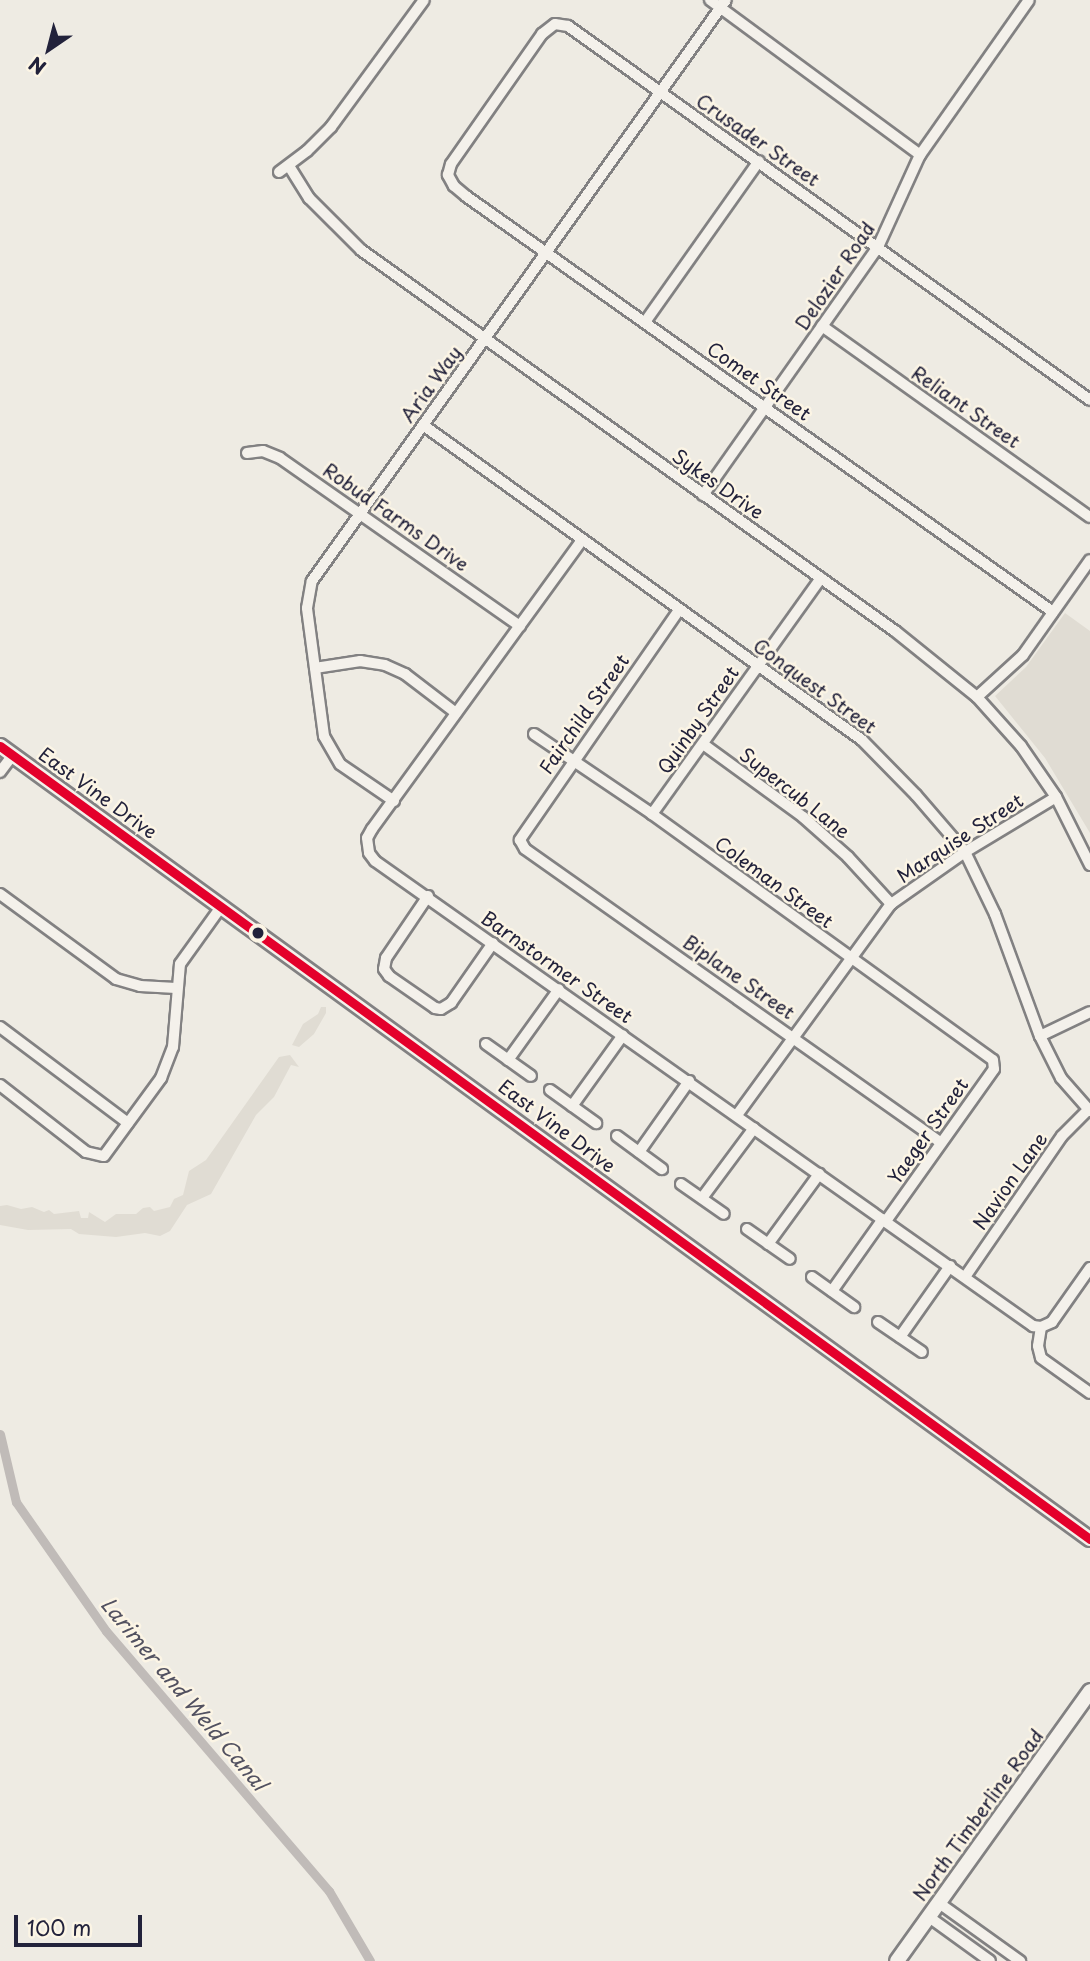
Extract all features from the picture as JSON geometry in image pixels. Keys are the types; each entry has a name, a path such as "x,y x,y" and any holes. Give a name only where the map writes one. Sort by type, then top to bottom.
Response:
{"street":[{"name":"Sykes Drive","path":"424,0 331,127 284,169 353,243 484,340 895,631 977,697 1021,746 1056,797 1090,865"},
{"path":"710,0 723,4 920,155"},
{"name":"Delozier Road","path":"702,495 878,247 920,155 1029,0"},
{"name":"Aria Way","path":"394,801 340,764 324,736 307,608 312,581 723,4"},
{"name":"Crusader Street","path":"448,175 454,159 542,34 555,24 568,26 1090,400"},
{"path":"645,323 758,161"},
{"name":"Comet Street","path":"448,175 466,196 546,254 1053,612"},
{"name":"Reliant Street","path":"822,326 1090,517"},
{"name":"Conquest Street","path":"423,425 862,740 916,795 965,852 995,914 1040,1036 1061,1077 1089,1111"},
{"name":"Robud Farms Drive","path":"247,453 263,451 280,458 520,626"},
{"name":"Barnstormer Street","path":"582,540 367,838 366,847 375,861 1033,1325 1041,1327"},
{"path":"977,697 1023,655 1090,560"},
{"name":"Quinby Street","path":"652,814 821,578"},
{"name":"Fairchild Street","path":"520,840 679,610"},
{"path":"315,668 360,661 385,665 405,674 456,713"},
{"name":"Coleman Street","path":"534,734 652,814 993,1060"},
{"name":"Supercub Lane","path":"703,744 803,817 848,857 891,904"},
{"name":"East Vine Drive","path":"0,746 1090,1539"},
{"path":"0,772 13,755"},
{"name":"Marquise Street","path":"737,1115 891,904 965,852 1056,797"},
{"name":"Biplane Street","path":"520,840 525,849 940,1142"},
{"path":"0,894 104,972 130,984 176,988"},
{"path":"428,896 386,958 384,969 389,976 435,1008 442,1009 451,1003 494,943"},
{"path":"0,1085 92,1155 104,1156 160,1081 171,1055 180,964 221,907"},
{"path":"508,1060 559,989"},
{"path":"1040,1036 1090,1012"},
{"path":"0,1027 128,1123"},
{"path":"572,1106 623,1035"},
{"path":"486,1044 531,1076"},
{"name":"Yaeger Street","path":"832,1291 994,1069 993,1060"},
{"path":"639,1152 689,1081"},
{"path":"550,1090 596,1124"},
{"name":"Navion Lane","path":"965,1277 1062,1136 1089,1111"},
{"path":"702,1198 754,1128"},
{"path":"617,1136 662,1168"},
{"path":"768,1244 819,1174"},
{"path":"681,1184 724,1214"},
{"path":"747,1229 790,1259"},
{"path":"900,1337 950,1266"},
{"path":"1088,1274 1052,1322 1041,1327 1038,1346 1041,1357 1090,1394"},
{"path":"812,1277 854,1307"},
{"path":"878,1322 922,1352"},
{"name":"North Timberline Road","path":"897,1961 1090,1691"},
{"path":"939,1903 1020,1961"},
{"path":"929,1917 990,1961"}],"shaded area":[{"path":"1065,613 1090,631 1090,833 1045,758 995,696 1026,667"},
{"path":"321,1007 326,1007 326,1013 314,1034 299,1047 292,1045 303,1024 318,1014"},
{"path":"290,1055 299,1067 291,1065 274,1097 256,1115 211,1194 187,1205 170,1231 160,1236 145,1233 116,1237 79,1234 71,1229 28,1230 0,1225 0,1206 7,1205 21,1209 32,1207 44,1212 49,1210 54,1214 79,1211 81,1218 88,1218 89,1212 105,1222 116,1214 136,1214 143,1208 150,1207 154,1211 170,1207 174,1199 183,1195 189,1171 206,1160 279,1057"}],"waterway":[{"name":"Larimer and Weld Canal","path":"0,1434 16,1502 106,1631 329,1891 370,1961"}],"transit line":[{"path":"0,746 1090,1539"}]}
